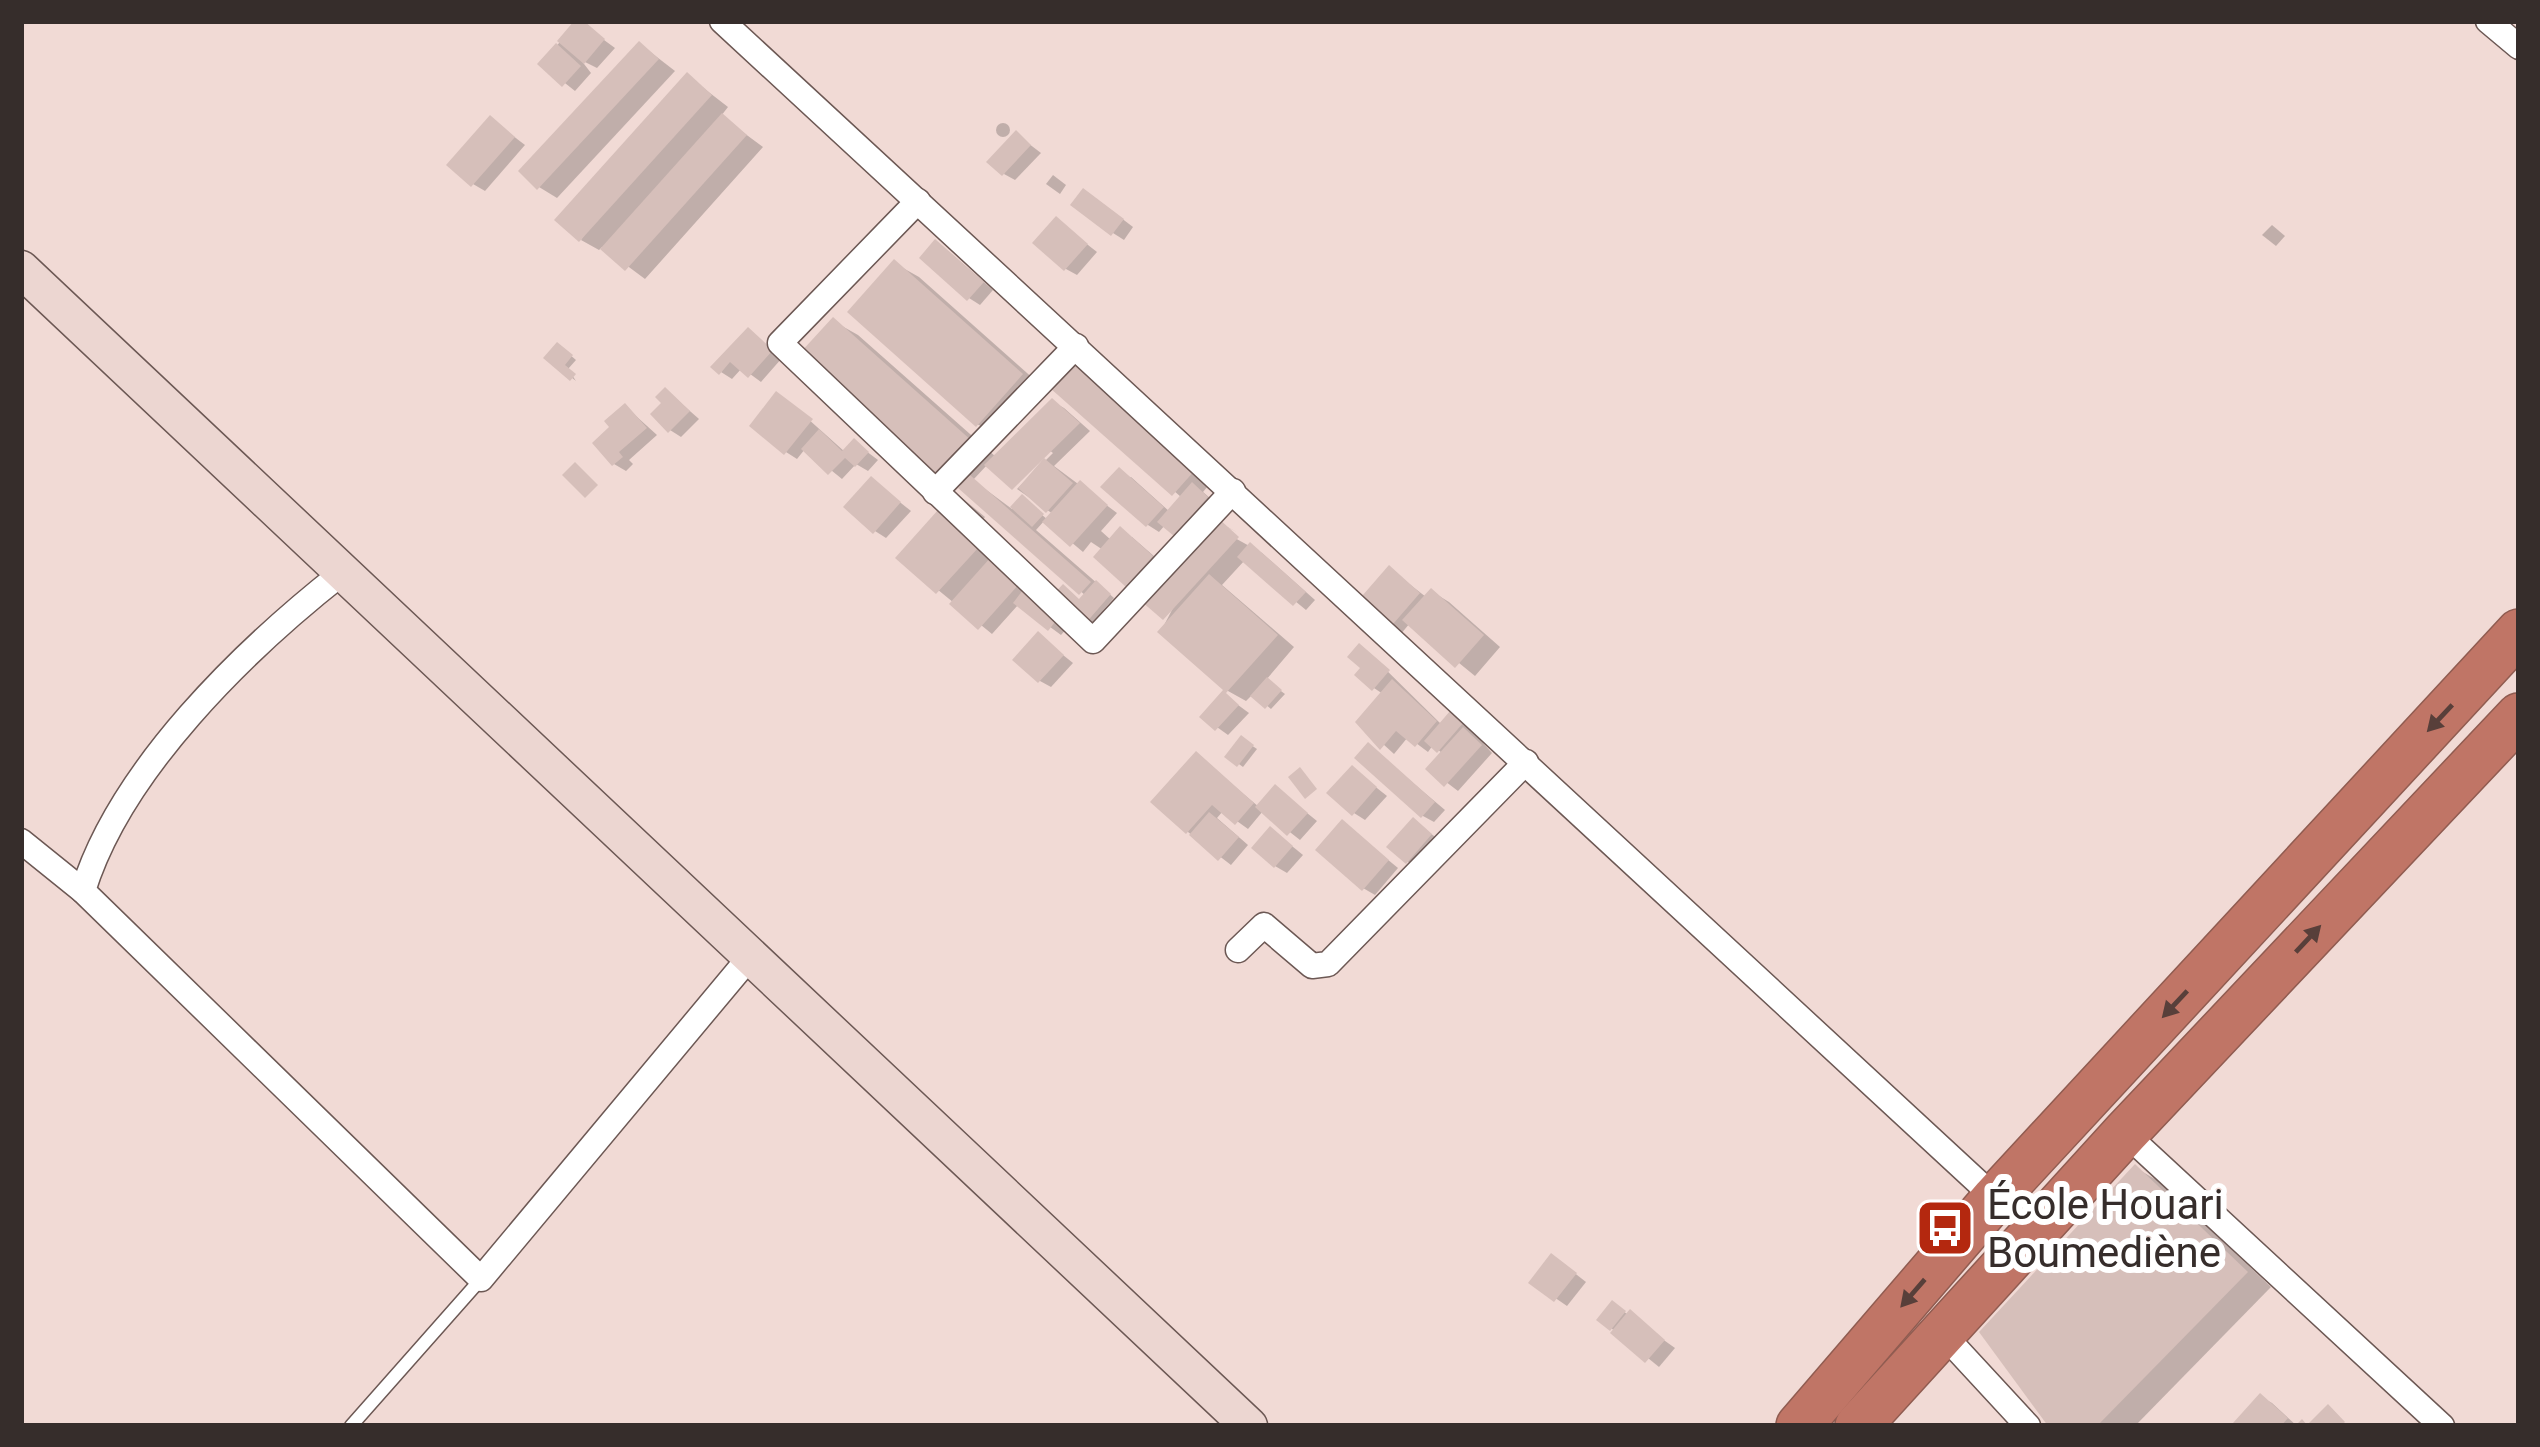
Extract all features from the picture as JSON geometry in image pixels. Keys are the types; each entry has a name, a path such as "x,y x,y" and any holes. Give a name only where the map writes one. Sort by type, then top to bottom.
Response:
{"highway":[{"path":"1799,1426 1995,1198 2519,632"},
{"path":"1858,1426 2125,1132 2519,716"}],"street":[{"path":"722,21 1995,1198"},
{"path":"2488,21 2519,47"},
{"path":"918,201 780,343 1093,641 1233,491"},
{"path":"21,269 1250,1426"},
{"path":"935,492 1076,346"},
{"path":"83,891 98,850 174,735 255,646 341,573"},
{"path":"1238,950 1264,925 1312,966 1328,964 1526,762"},
{"path":"21,841 83,891 482,1279 749,958"},
{"path":"2125,1132 2442,1426"},
{"path":"1942,1333 2027,1426"}],"lane":[{"path":"351,1426 482,1279"}],"building":[{"path":"574,21 584,21 605,39 584,64 557,41"},
{"path":"639,41 659,59 537,190 518,171"},
{"path":"556,43 581,66 562,87 537,64"},
{"path":"687,72 712,95 579,242 554,220"},
{"path":"722,113 747,135 625,271 600,249"},
{"path":"490,115 515,137 471,187 446,165"},
{"path":"1016,130 1031,145 1002,176 986,162"},
{"path":"1083,188 1124,219 1111,236 1070,205"},
{"path":"1056,216 1088,244 1064,271 1032,243"},
{"path":"935,239 984,282 967,301 919,258"},
{"path":"894,259 1023,374 976,427 847,312"},
{"path":"833,317 972,441 940,477 800,353"},
{"path":"748,327 773,350 748,378 730,362 719,375 710,367"},
{"path":"557,342 573,355 565,365 576,374 570,381 543,358"},
{"path":"1074,361 1196,469 1172,496 1050,388"},
{"path":"665,387 690,411 668,433 650,414 661,403 655,397"},
{"path":"776,391 813,419 784,455 749,426"},
{"path":"1052,398 1080,423 1012,490 984,465"},
{"path":"625,403 647,428 619,452 623,457 612,466 592,443 609,427 604,421"},
{"path":"819,429 842,451 854,438 869,452 855,467 845,458 828,475 801,449"},
{"path":"1044,458 1073,483 1046,513 1018,488"},
{"path":"575,462 598,485 585,498 562,475"},
{"path":"1119,467 1164,507 1146,527 1100,487"},
{"path":"970,475 1091,582 1079,595 958,488"},
{"path":"871,476 901,502 873,534 843,507"},
{"path":"1080,480 1108,505 1070,547 1042,522"},
{"path":"1192,482 1208,497 1174,536 1157,522"},
{"path":"1022,494 1044,514 1032,527 1010,507"},
{"path":"938,510 979,547 936,594 895,558"},
{"path":"1218,518 1239,537 1163,620 1141,601"},
{"path":"1120,526 1153,556 1126,587 1093,557"},
{"path":"1250,542 1306,592 1293,606 1237,557"},
{"path":"991,557 1020,583 978,630 949,604"},
{"path":"1389,565 1420,593 1387,631 1356,603"},
{"path":"1209,574 1278,635 1226,693 1239,705 1215,731 1199,717 1223,690 1157,632"},
{"path":"1096,580 1111,594 1085,624 1053,595 1063,584 1079,599"},
{"path":"1431,588 1484,635 1455,668 1402,620"},
{"path":"1023,590 1058,618 1048,631 1013,603"},
{"path":"1038,631 1064,655 1038,683 1012,660"},
{"path":"1359,643 1390,670 1372,691 1354,675 1360,668 1347,657"},
{"path":"1267,677 1282,690 1265,709 1250,696"},
{"path":"1392,679 1437,721 1415,747 1396,731 1380,750 1355,722"},
{"path":"1451,710 1464,722 1437,753 1424,741"},
{"path":"1463,727 1482,745 1444,787 1425,769"},
{"path":"1241,735 1254,745 1237,767 1224,757"},
{"path":"1368,742 1435,802 1421,818 1354,758"},
{"path":"1196,751 1254,803 1235,825 1212,805 1186,834 1150,802"},
{"path":"1352,765 1377,787 1352,816 1326,793"},
{"path":"1300,767 1317,789 1305,799 1288,777"},
{"path":"1275,784 1308,813 1287,836 1255,807"},
{"path":"1209,812 1239,837 1218,861 1189,835"},
{"path":"1413,817 1432,834 1406,864 1386,847"},
{"path":"1342,819 1389,860 1362,891 1315,850"},
{"path":"1270,826 1293,846 1274,868 1251,848"},
{"path":"2135,1164 2248,1272 2097,1426 2048,1426 1979,1332"},
{"path":"1551,1253 1577,1273 1554,1302 1528,1283"},
{"path":"1612,1300 1626,1311 1610,1331 1596,1320"},
{"path":"1630,1309 1665,1340 1645,1363 1610,1333"},
{"path":"2260,1393 2288,1418 2281,1426 2233,1423"},
{"path":"2328,1404 2345,1422 2341,1426 2295,1426 2302,1419 2307,1425"}],"place":[{"name":"École Houari Boumediène","path":"1945,1228"}]}
